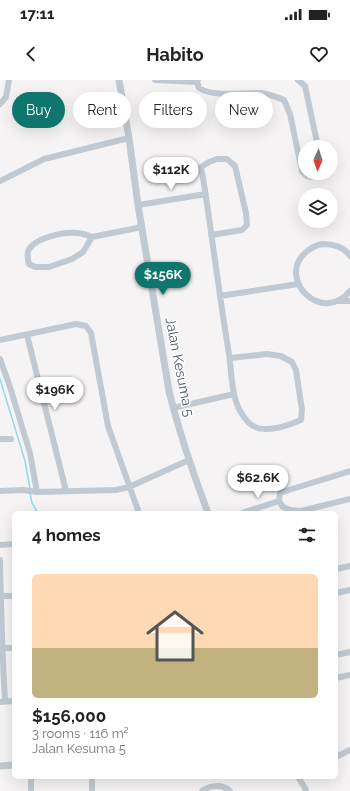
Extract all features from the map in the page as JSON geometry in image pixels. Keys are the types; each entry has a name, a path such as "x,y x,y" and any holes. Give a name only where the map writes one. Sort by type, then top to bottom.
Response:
{"street":[{"path":"0,104 6,97 9,80"},
{"name":"Jalan Kesuma 5","path":"118,80 129,138 138,205 169,391 189,460 207,511"},
{"path":"155,80 198,81 199,88 206,92 261,93 284,100 290,114 298,152"},
{"path":"298,80 304,86 317,140"},
{"path":"0,181 44,159 129,138"},
{"path":"211,234 242,230 247,224 246,213 235,166 227,159 217,159 208,162 201,167 206,194 211,234 220,296 230,358 234,394 241,414 250,424 259,428 270,429 301,420 302,410 296,370 292,362 280,356 267,354 230,358"},
{"path":"138,205 206,194"},
{"path":"92,237 83,252 72,259 49,267 35,267 29,264 27,258 29,249 40,240 51,236 76,233 86,234 92,237 142,227"},
{"path":"350,256 339,247 329,244 319,245 310,249 303,255 298,264 296,274 298,284 310,299 324,303 350,301"},
{"path":"220,296 298,284"},
{"path":"338,301 346,296 350,291"},
{"path":"0,340 76,324 86,326 91,333 108,426 137,511"},
{"path":"27,335 66,491"},
{"path":"0,359 30,453 32,491"},
{"path":"173,408 234,394"},
{"path":"0,439 11,439"},
{"path":"0,491 116,490 129,487 189,460"},
{"path":"350,471 280,493 279,502 283,507 290,510 301,511 350,499"},
{"path":"249,511 279,502"},
{"path":"0,545 12,544"},
{"path":"0,560 2,702 12,701"},
{"path":"338,569 350,566"},
{"path":"338,593 350,590"},
{"path":"0,596 12,596"},
{"path":"1,648 12,648"},
{"path":"338,655 350,652"},
{"path":"338,678 350,675"},
{"path":"338,755 350,750"},
{"path":"0,766 12,765"},
{"path":"31,779 31,791"},
{"path":"92,779 92,791"},
{"path":"300,779 306,791"},
{"path":"202,791 204,789 219,786 230,791"}],"waterway":[{"path":"0,379 25,461 30,489"},
{"path":"30,493 32,503 37,511"}]}
